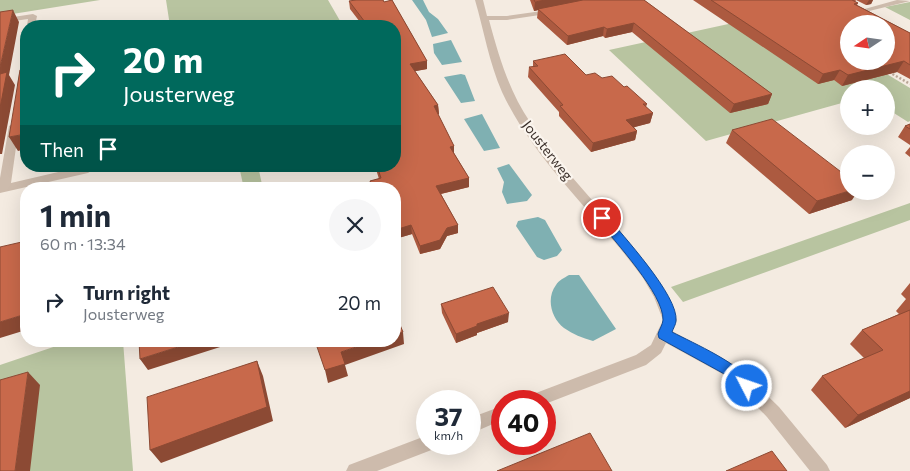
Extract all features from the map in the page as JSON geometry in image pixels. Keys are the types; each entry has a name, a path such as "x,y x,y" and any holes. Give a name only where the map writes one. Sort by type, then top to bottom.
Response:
{"street":[{"name":"Jousterweg","path":"479,0 496,68 514,106 556,162 648,273 666,306 670,320 664,334"},
{"path":"875,15 862,8 907,0"},
{"path":"484,18 507,18 561,10"},
{"path":"0,21 33,16 32,20"},
{"path":"17,113 2,188 20,184"},
{"path":"29,182 74,172"},
{"path":"556,393 641,360 656,349 664,334 733,372 774,412 821,471"},
{"path":"355,471 416,448"}],"path":[{"path":"887,70 910,84"}],"green space":[{"path":"0,0 100,0 0,16"},
{"path":"166,0 328,0 340,20 169,20"},
{"path":"910,2 910,20 885,7"},
{"path":"784,12 840,54 840,70 880,70 910,88 910,121 908,122 895,114 895,80 840,80 840,104 706,141 609,50"},
{"path":"240,172 259,172 261,182 242,182"},
{"path":"910,203 910,220 683,302 671,287"},
{"path":"53,347 123,347 133,471 0,471 0,365"}],"water":[{"path":"412,0 423,0 429,12 438,19 448,33 432,37 426,20"},
{"path":"451,40 462,62 442,65 434,53 433,44"},
{"path":"465,75 475,101 461,103 444,77"},
{"path":"482,114 500,148 484,151 464,119"},
{"path":"509,164 532,195 527,201 507,204 502,192 504,182 497,168"},
{"path":"538,217 545,220 562,250 557,256 544,260 537,257 516,226 518,221"},
{"path":"569,275 579,275 616,329 593,341 574,334 560,324 551,308 551,296 557,283"}],"building":[{"path":"383,0 384,2 392,0 427,61 410,64 438,105 434,106 454,146 450,147 469,178 436,186 458,225 447,228 440,240 420,246 411,225 401,228 401,182 370,182 381,178 379,172 401,172 401,20 363,20 349,1"},
{"path":"583,0 644,0 772,94 734,104 634,23 607,29 604,27 568,36 538,9"},
{"path":"711,0 852,0 858,3 854,4 875,15 840,15 840,70 823,74"},
{"path":"13,10 0,67 0,12"},
{"path":"895,25 910,33 910,65 904,61 895,63"},
{"path":"565,54 586,75 595,73 602,78 612,76 624,87 627,86 647,104 643,104 653,113 626,120 637,131 593,143 560,106 563,105 529,67 538,66 533,61"},
{"path":"20,70 20,135 9,137"},
{"path":"840,70 868,70 848,75"},
{"path":"7,72 0,108 0,74"},
{"path":"772,119 840,171 840,194 817,201 732,130"},
{"path":"20,242 20,316 0,322 0,247"},
{"path":"493,287 509,313 477,324 477,326 456,334 441,304"},
{"path":"910,310 910,391 858,415 822,376 883,350 862,330"},
{"path":"139,347 178,347 140,359"},
{"path":"317,347 356,347 341,352 345,364 325,370"},
{"path":"257,361 267,407 150,450 147,397"},
{"path":"28,372 15,471 0,471 0,380"},
{"path":"590,433 612,471 497,471 536,455 556,455 556,447"},
{"path":"772,451 787,471 726,471"}],"route":[{"path":"602,218 648,273 666,306 670,320 664,334 733,372 747,386"}]}
